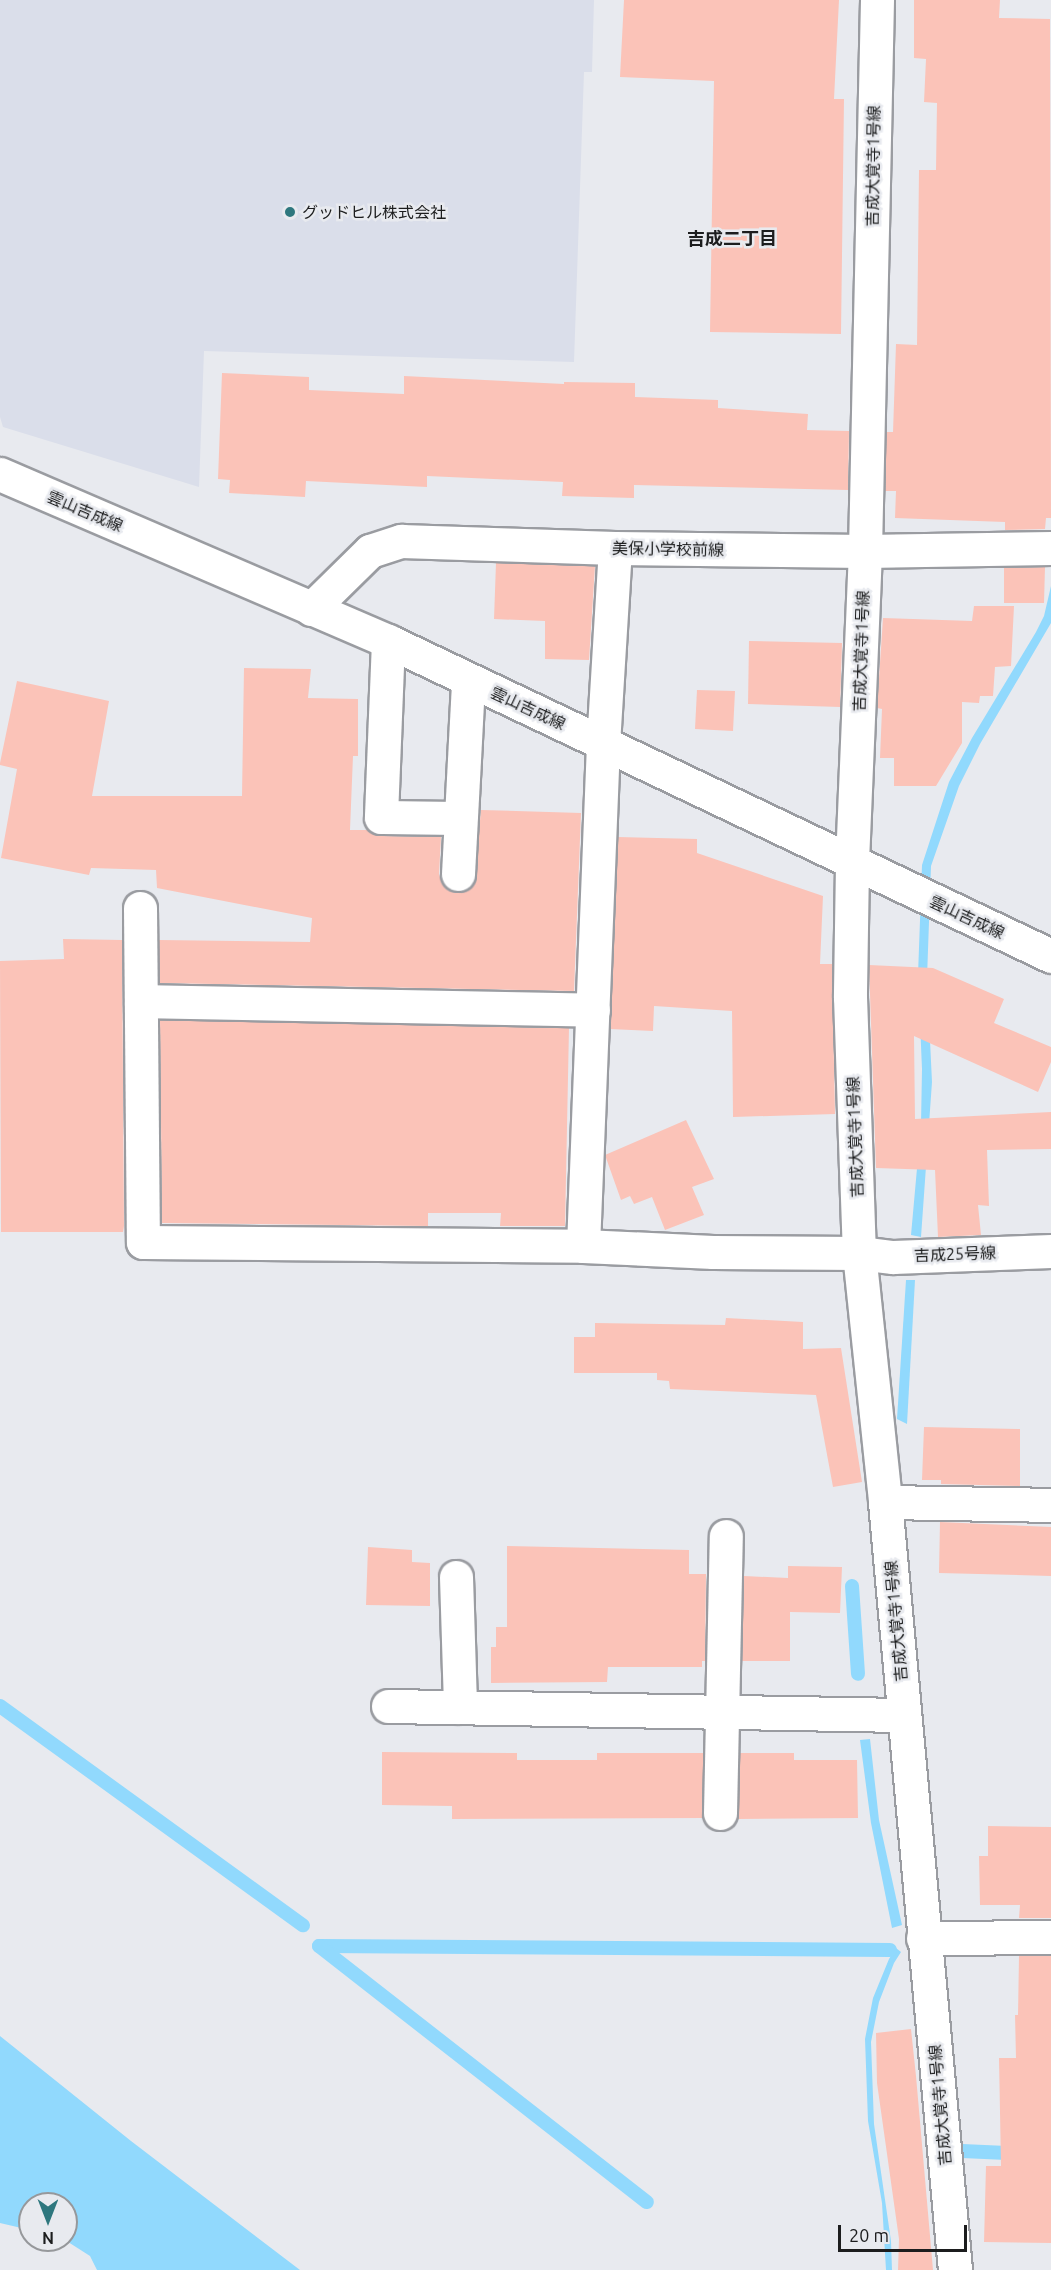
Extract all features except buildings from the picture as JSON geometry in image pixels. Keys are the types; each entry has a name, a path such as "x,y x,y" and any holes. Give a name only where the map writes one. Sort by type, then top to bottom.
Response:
{"street":[{"name":"吉成大覚寺1号線","path":"877,0 865,551 852,864 850,997 859,1253 885,1502 955,2270"},
{"name":"雲山吉成線","path":"0,474 388,641 852,864 1051,956"},
{"name":"美保小学校前線","path":"311,609 370,550 401,540 615,548 865,551 1051,548"},
{"path":"584,1246 603,744 615,548"},
{"path":"388,641 381,817 460,819"},
{"path":"458,873 468,680"},
{"path":"140,908 141,1001 593,1010"},
{"name":"吉成25号線","path":"141,1001 143,1242 584,1246 713,1252 859,1253 893,1257 1051,1251"},
{"path":"885,1502 1051,1505"},
{"path":"720,1813 726,1536"},
{"path":"456,1577 460,1707"},
{"path":"388,1706 904,1715"},
{"path":"923,1938 1051,1937"}],"shaded area":[{"name":"グッドヒル株式会社","path":"0,0 594,0 592,72 584,72 574,362 204,351 199,487 3,427 0,417"}],"water":[{"path":"1051,586 1051,623 980,744 959,786 931,866 927,978 932,1082 921,1237 911,1235 921,1124 922,1069 918,975 922,865 949,782 972,738 1036,632 1044,616"},
{"path":"906,1280 915,1280 907,1424 897,1419"},
{"path":"870,1739 879,1820 902,1925 892,1928 871,1823 860,1740"},
{"path":"896,1948 901,1952 894,1963 879,2002 871,2042 874,2124 891,2241 892,2270 886,2270 882,2203 868,2121 865,2039 873,1998"},
{"path":"0,2036 131,2141 300,2270 97,2270 90,2256 78,2248 78,2192 18,2192 18,2227 0,2223"}],"waterway":[{"path":"852,1586 858,1674"},
{"path":"0,1706 303,1925"},
{"path":"319,1946 890,1950"},
{"path":"319,1946 647,2202"},
{"path":"962,2151 1051,2155"}],"place":[{"name":"グッドヒル株式会社","path":"290,212"}],"district":[{"name":"吉成二丁目","path":"732,238"}]}
